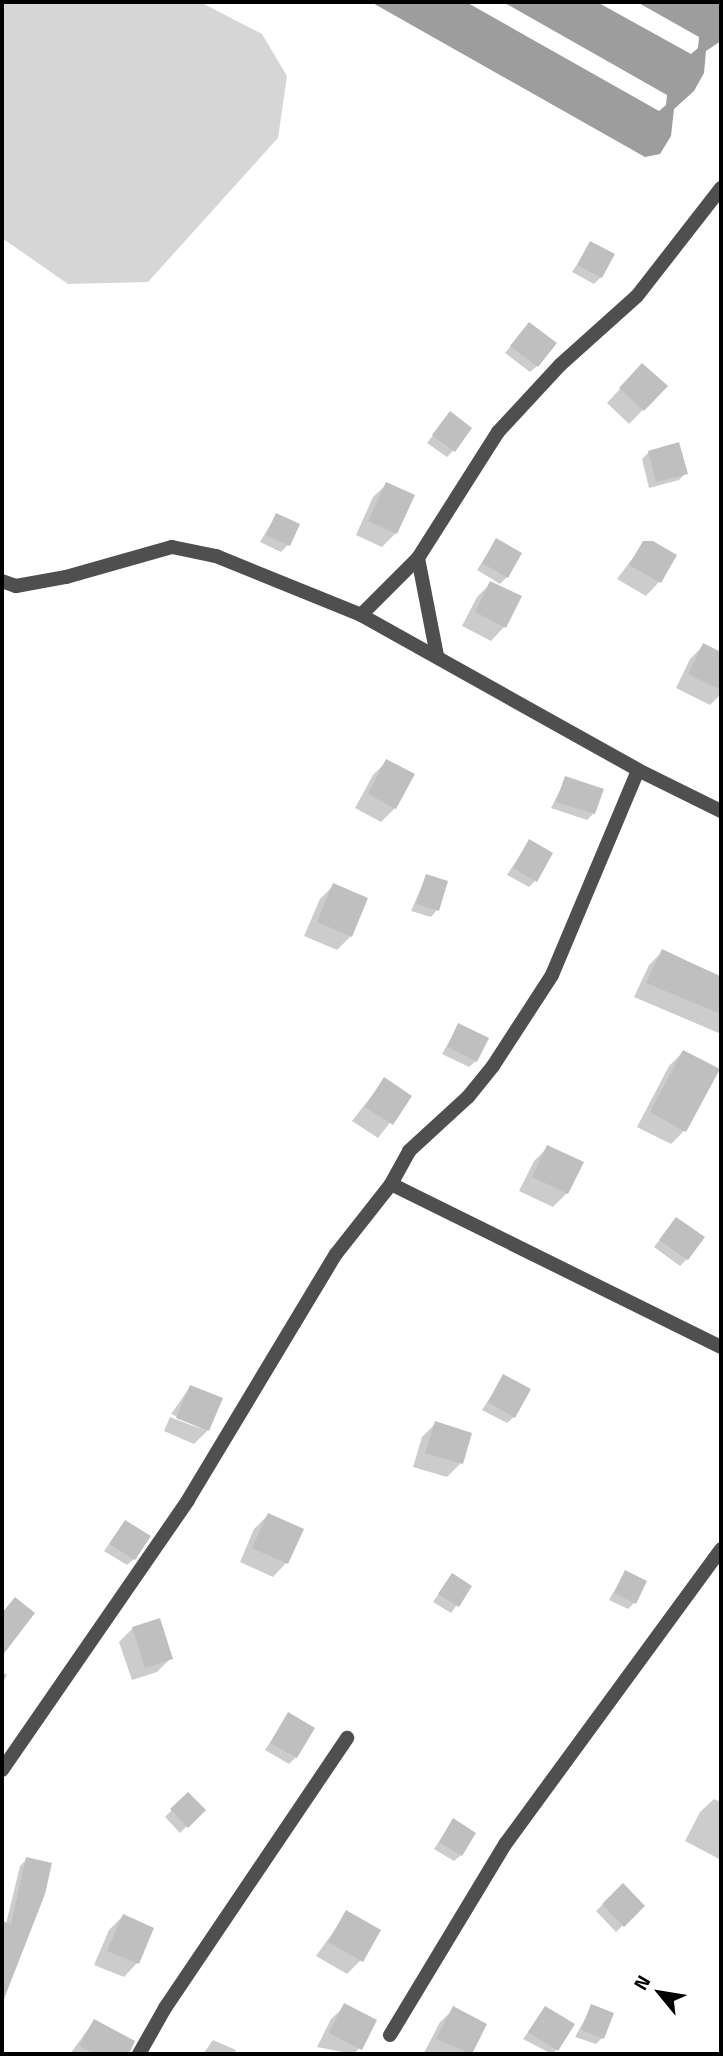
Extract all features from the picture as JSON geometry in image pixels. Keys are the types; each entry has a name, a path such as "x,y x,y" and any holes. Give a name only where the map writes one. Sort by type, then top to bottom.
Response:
{"street":[{"path":"362,615 418,558 498,432 560,365 637,296 721,188"},
{"path":"2,582 16,586 66,577 172,547 216,556 362,615 638,770 721,811"},
{"path":"418,558 437,656"},
{"path":"2,1770 188,1500 335,1254 391,1184 409,1151 468,1097 493,1066 552,975 638,770"},
{"path":"391,1184 721,1347"},
{"path":"390,2035 506,1843 721,1549"},
{"path":"139,2054 165,2008 348,1738"}],"shaded area":[{"path":"2,2 200,2 262,34 287,76 278,138 148,282 68,284 2,238"},
{"path":"371,2 466,2 659,111 666,105 667,95 503,2 597,2 691,54 698,48 699,37 637,2 721,2 721,41 706,51 704,73 694,91 674,109 671,136 660,154 645,157"}],"building":[{"path":"590,241 615,254 602,278 577,265"},
{"path":"529,322 557,343 538,367 510,346"},
{"path":"642,363 668,386 644,411 619,388"},
{"path":"450,411 472,428 455,452 432,435"},
{"path":"679,442 688,474 656,482 648,451"},
{"path":"386,482 415,495 397,534 368,521"},
{"path":"276,513 300,524 290,546 266,535"},
{"path":"496,538 522,553 508,578 482,563"},
{"path":"643,541 653,541 677,555 661,583 629,565"},
{"path":"490,581 522,596 506,628 475,612"},
{"path":"703,643 721,652 721,690 688,674"},
{"path":"386,759 415,774 396,809 368,794"},
{"path":"565,776 604,789 595,814 556,802"},
{"path":"529,839 553,853 537,882 513,868"},
{"path":"426,874 448,881 439,911 416,904"},
{"path":"333,883 368,898 352,937 317,922"},
{"path":"662,949 721,977 721,1014 646,983"},
{"path":"458,1023 489,1038 477,1062 447,1047"},
{"path":"683,1050 720,1069 686,1132 650,1112"},
{"path":"384,1077 412,1096 393,1125 365,1107"},
{"path":"547,1145 584,1162 568,1194 532,1177"},
{"path":"676,1217 705,1237 688,1260 659,1240"},
{"path":"503,1374 531,1389 515,1418 488,1402"},
{"path":"190,1385 223,1398 209,1431 176,1418"},
{"path":"435,1421 472,1433 463,1464 425,1453"},
{"path":"268,1513 304,1529 288,1564 252,1548"},
{"path":"125,1520 151,1536 135,1560 109,1544"},
{"path":"625,1570 647,1581 636,1604 614,1593"},
{"path":"452,1573 472,1586 459,1607 438,1594"},
{"path":"15,1597 35,1613 2,1656 2,1613"},
{"path":"160,1618 173,1659 145,1668 132,1627"},
{"path":"288,1712 315,1728 297,1758 270,1743"},
{"path":"188,1792 206,1810 188,1828 170,1809"},
{"path":"453,1818 476,1833 462,1856 439,1842"},
{"path":"26,1857 52,1863 45,1894 4,1999 2,1921 11,1924"},
{"path":"623,1883 645,1906 624,1927 602,1904"},
{"path":"346,1910 381,1930 363,1962 328,1942"},
{"path":"123,1914 154,1928 139,1964 107,1951"},
{"path":"344,2003 377,2020 362,2050 329,2033"},
{"path":"591,2004 614,2013 604,2039 581,2030"},
{"path":"453,2006 487,2024 472,2054 436,2039"},
{"path":"545,2006 575,2024 558,2051 528,2032"},
{"path":"94,2019 135,2041 129,2054 95,2054 79,2046"}]}
